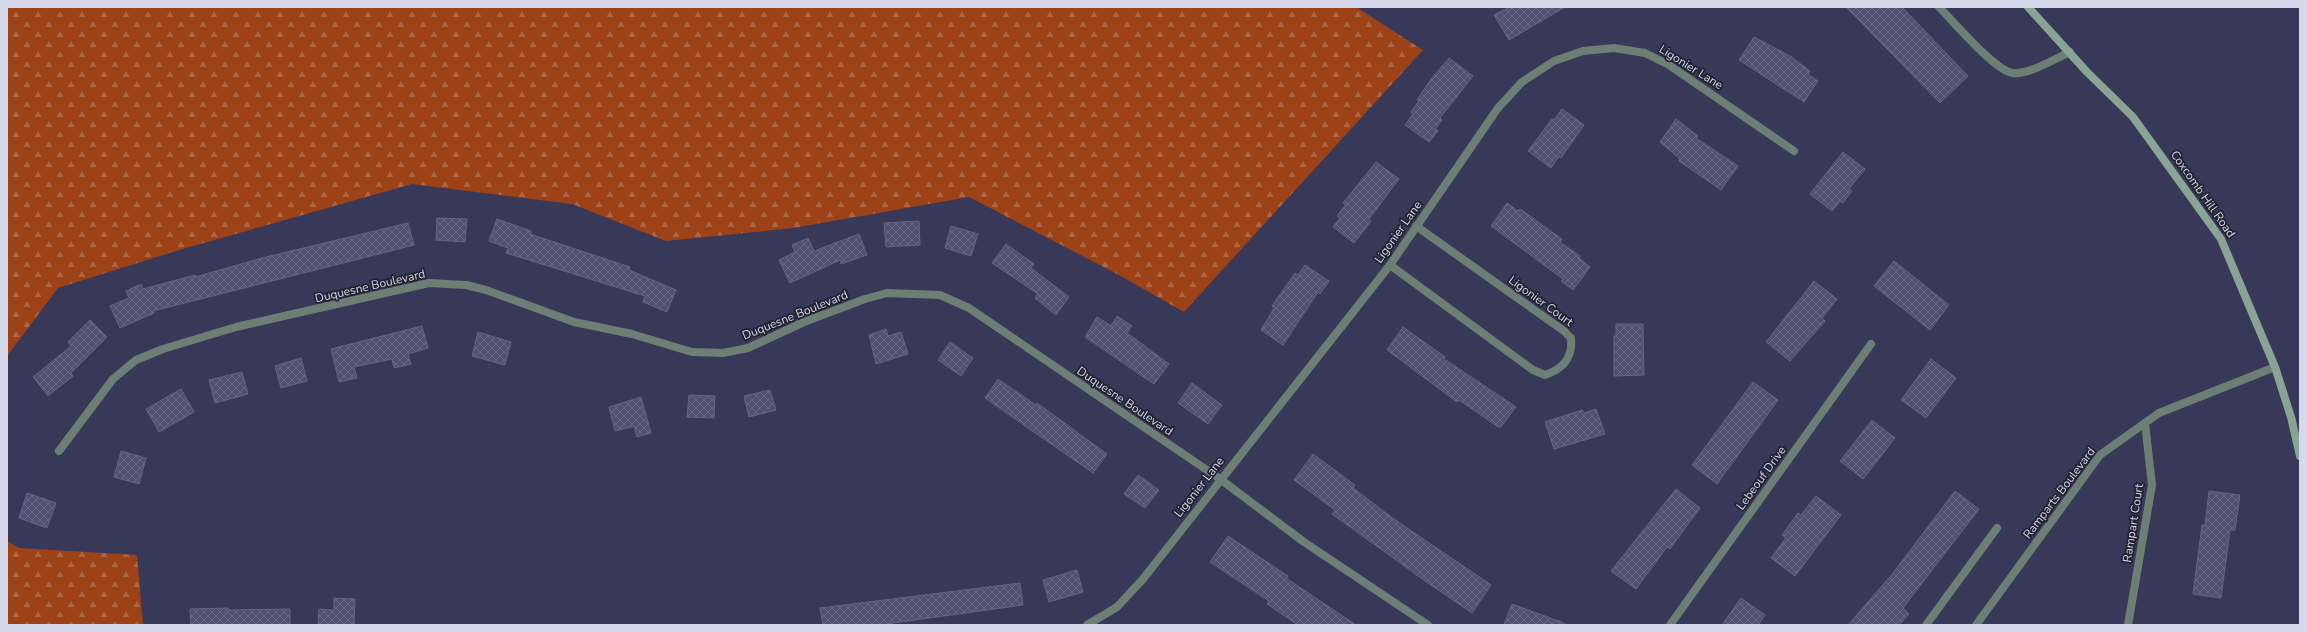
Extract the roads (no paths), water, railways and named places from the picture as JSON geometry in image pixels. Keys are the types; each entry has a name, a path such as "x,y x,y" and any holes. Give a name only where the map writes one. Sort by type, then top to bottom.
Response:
{"main road":[{"name":"Coxcomb Hill Road","path":"2028,7 2087,72 2133,117 2221,239 2275,367 2291,417 2300,456"}],"street":[{"path":"1939,7 1995,64 2013,73 2027,71 2070,52"},
{"name":"Ligonier Lane","path":"1087,625 1117,608 1143,579 1220,479 1390,265 1498,108 1522,82 1554,61 1583,51 1614,48 1645,53 1669,65 1794,151"},
{"name":"Ligonier Court","path":"1390,265 1533,370 1545,376 1555,372 1563,366 1570,355 1571,338 1564,331 1416,226"},
{"name":"Duquesne Boulevard","path":"59,451 113,379 136,360 163,349 236,327 429,283 466,285 479,288 574,322 632,334 692,352 723,353 748,348 804,322 865,299 887,293 940,295 969,308 1220,479 1304,542 1428,625"},
{"name":"Lebeouf Drive","path":"1670,625 1872,344"},
{"name":"Ramparts Boulevard","path":"1976,625 2100,455 2159,413 2275,367"},
{"name":"Rampart Court","path":"2128,625 2152,485 2145,423"},
{"path":"1926,625 1997,528"}]}
